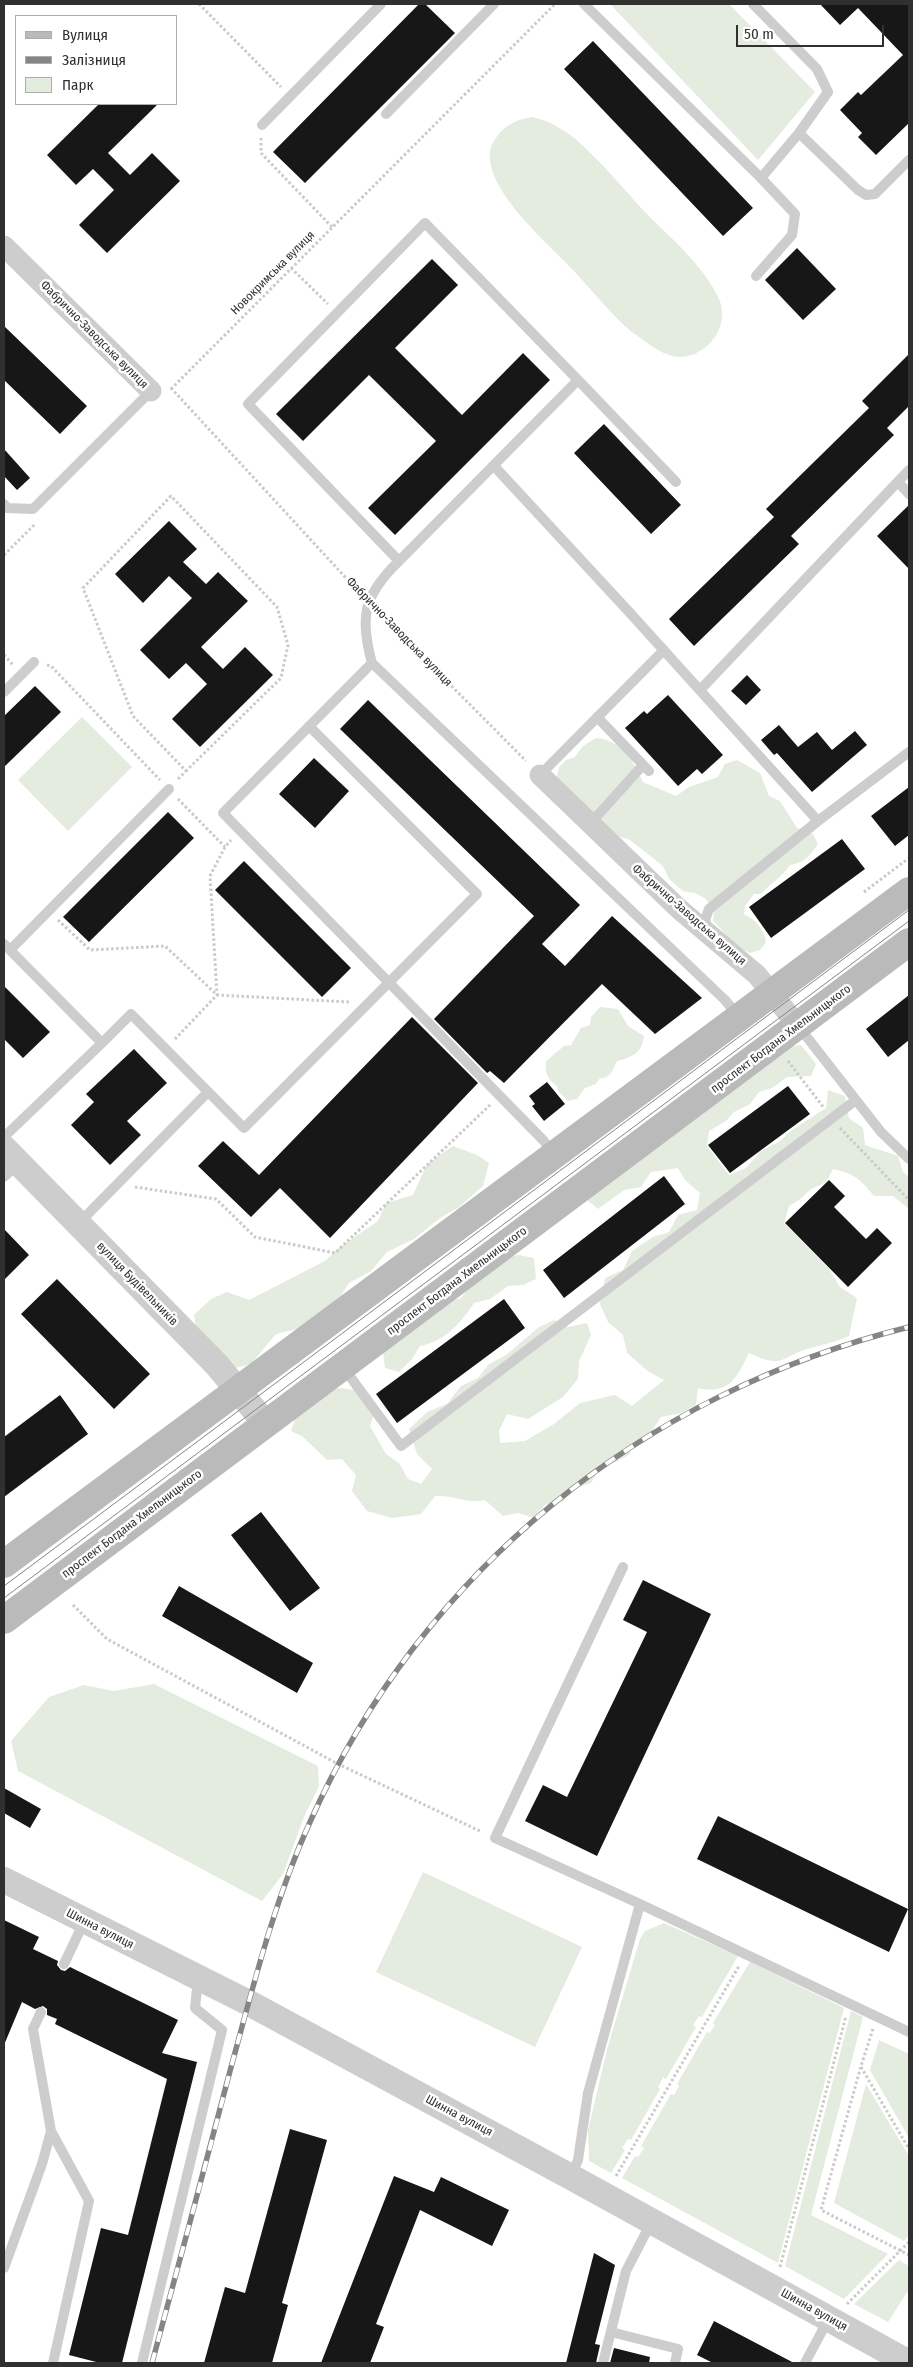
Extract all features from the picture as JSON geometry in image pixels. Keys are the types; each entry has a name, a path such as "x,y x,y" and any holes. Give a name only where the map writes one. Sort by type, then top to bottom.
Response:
{"main road":[{"path":"4,1564 239,1391 739,1016 909,892"},
{"name":"проспект Богдана Хмельницького","path":"4,1620 909,942"}],"street":[{"name":"Фабрично-Заводська вулиця","path":"4,246 158,393"},
{"name":"Фабрично-Заводська вулиця","path":"540,775 589,825 678,908 757,975 798,1026"},
{"name":"вулиця Будівельників","path":"9,1162 78,1224 239,1391 266,1424"},
{"name":"Шинна вулиця","path":"4,1880 198,1978 652,2221 838,2311 908,2363"}],"lane":[{"path":"262,125 381,4"},
{"path":"386,114 494,4"},
{"path":"584,4 761,178 794,214 792,235 756,276"},
{"path":"753,4 817,69 828,92 800,133 761,178"},
{"path":"800,133 858,190 866,194 875,194 909,160"},
{"path":"399,561 248,404 425,224 676,482"},
{"path":"578,380 380,579 368,602 364,635 372,663 725,1000 739,1016"},
{"path":"4,504 7,508 33,509 158,393"},
{"path":"494,466 664,650 818,821"},
{"path":"700,690 909,470"},
{"path":"898,482 909,494"},
{"path":"540,775 664,650"},
{"path":"4,692 34,662"},
{"path":"372,663 223,813 500,1095 543,1140 554,1155"},
{"path":"589,825 646,768 597,717"},
{"path":"4,1137 131,1014 244,1128 476,894 308,726"},
{"path":"710,934 705,920 709,909 818,821 909,752"},
{"path":"102,1043 7,947 48,911 169,789"},
{"path":"798,1026 881,1132 909,1159"},
{"path":"78,1224 208,1092"},
{"path":"343,1366 401,1446 856,1100"},
{"path":"623,1568 496,1838 909,2032"},
{"path":"571,2176 578,2160 588,2093 640,1904"},
{"path":"64,1964 84,1921"},
{"path":"142,2363 222,2030 195,2008 198,1978"},
{"path":"42,2012 33,2029 51,2131 89,2201 52,2363"},
{"path":"4,2268 42,2164 51,2131"},
{"path":"603,2363 626,2271 652,2221"},
{"path":"805,2363 838,2311"},
{"path":"611,2332 678,2349 675,2363"}],"path":[{"path":"199,4 290,97"},
{"name":"Новокримська вулиця","path":"158,393 172,388 555,4"},
{"path":"262,125 261,153 332,227"},
{"path":"291,268 338,313"},
{"name":"Фабрично-Заводська вулиця","path":"158,393 172,388 368,602 540,775"},
{"path":"169,789 281,678 288,645 277,607 171,496 83,588 132,716 186,771"},
{"path":"4,555 39,520"},
{"path":"34,662 51,666 225,847"},
{"path":"165,1049 217,995 210,876 225,847 240,831"},
{"path":"897,867 909,858"},
{"path":"48,911 90,950 165,946 217,995 368,1003"},
{"path":"786,1059 851,1142 909,1200"},
{"path":"118,1184 216,1199 255,1237 335,1253 500,1095"},
{"path":"73,1605 107,1639 338,1764 496,1838"},
{"path":"615,2180 745,1954"},
{"path":"780,2268 849,2004"},
{"path":"877,2016 861,2066 821,2210 909,2254"},
{"path":"861,2066 909,2149"},
{"path":"838,2311 909,2242"}],"green space":[{"path":"610,4 729,4 815,92 758,160"},
{"path":"532,117 558,127 581,144 704,274 719,299 722,309 719,329 708,346 690,356 679,357 662,352 646,342 620,321 514,208 501,190 493,172 490,154 495,139 503,130 515,122"},
{"path":"82,717 132,767 68,831 18,780"},
{"path":"596,738 605,739 619,747 631,760 643,782 676,796 689,787 718,777 725,764 737,760 760,773 769,796 780,801 797,828 813,834 818,844 809,855 803,861 790,865 761,894 754,894 745,906 744,914 759,925 765,937 766,942 760,950 750,953 733,942 713,921 714,913 706,899 695,893 683,891 669,879 663,866 630,840 606,832 556,781 559,767 566,760 575,757 583,746"},
{"path":"600,1007 618,1009 628,1026 644,1036 643,1042 636,1053 628,1058 617,1061 609,1075 600,1078 596,1084 585,1088 577,1099 568,1101 549,1078 546,1072 546,1061 564,1046 571,1045 581,1028 590,1025 591,1017"},
{"path":"801,1045 816,1064 811,1076 787,1077 772,1088 759,1092 750,1104 734,1112 726,1121 709,1131 707,1146 729,1175 746,1168 761,1151 780,1141 792,1130 826,1108 828,1090 845,1096 849,1118 863,1128 865,1145 898,1156 903,1172 909,1177 909,1209 893,1196 874,1196 856,1178 833,1169 826,1182 811,1189 789,1206 784,1223 829,1269 840,1287 857,1298 849,1336 801,1351 782,1360 770,1361 749,1353 736,1377 725,1387 709,1390 698,1388 696,1405 681,1413 661,1417 650,1434 631,1443 630,1454 616,1462 602,1464 591,1483 576,1488 563,1501 545,1505 533,1518 519,1513 503,1516 485,1500 472,1501 442,1496 435,1496 421,1514 392,1518 367,1511 352,1491 356,1475 342,1459 327,1460 302,1436 291,1431 297,1413 333,1388 358,1391 368,1397 376,1408 370,1426 386,1454 399,1463 408,1479 421,1484 432,1469 417,1454 409,1429 427,1412 447,1404 461,1386 478,1378 489,1364 506,1355 539,1327 554,1320 568,1327 587,1323 591,1335 579,1361 578,1379 563,1397 528,1419 507,1414 499,1431 500,1443 525,1441 554,1424 580,1403 615,1395 632,1406 664,1380 649,1372 627,1353 623,1335 608,1322 600,1304 605,1278 623,1270 632,1251 653,1237 669,1232 678,1215 697,1210 700,1193 685,1180 678,1168 651,1172 641,1187 624,1190 598,1209 586,1199 788,1047"},
{"path":"453,1146 477,1155 489,1163 483,1186 459,1207 440,1218 414,1239 387,1252 371,1271 349,1283 339,1299 297,1329 276,1334 251,1364 227,1370 198,1340 194,1315 211,1299 227,1292 249,1300 325,1261 340,1247 378,1221 386,1203 413,1195 427,1164"},
{"path":"518,1255 534,1258 536,1279 523,1285 508,1286 490,1299 474,1303 463,1318 444,1336 429,1344 420,1346 412,1359 399,1372 385,1368 383,1352 445,1302 461,1298 473,1282 499,1258"},
{"path":"154,1684 318,1766 319,1786 304,1817 283,1874 262,1901 18,1771 11,1741 49,1697 84,1685 114,1691"},
{"path":"423,1872 582,1947 535,2047 376,1972"},
{"path":"664,1923 738,1956 702,2017 699,2016 693,2025 696,2027 666,2079 663,2077 658,2087 660,2089 631,2140 628,2139 622,2148 625,2150 611,2173 589,2161 588,2130 608,2046 640,1939 645,1931"},
{"path":"750,1962 844,2008 778,2263 622,2178 635,2156 638,2157 644,2148 641,2146 671,2094 674,2095 679,2086 677,2084 707,2032 710,2033 715,2025 713,2023"},
{"path":"851,2011 863,2017 811,2215 888,2254 844,2299 785,2266"},
{"path":"879,2040 909,2054 909,2138 870,2070"},
{"path":"866,2084 909,2156 909,2235 904,2241 834,2203"},
{"path":"899,2260 909,2266 909,2293 907,2292 888,2322 854,2304"}],"building":[{"path":"419,4 425,4 455,33 305,183 273,152"},
{"path":"820,4 909,4 909,123 876,155 858,137 862,133 840,110 858,92 861,95 903,55 858,8 840,25"},
{"path":"593,41 753,208 723,236 564,69"},
{"path":"98,105 157,105 108,153 130,175 152,153 180,181 107,253 79,225 114,190 93,169 76,185 47,155"},
{"path":"797,248 836,289 803,320 765,280"},
{"path":"432,259 458,285 395,348 462,415 523,353 550,380 395,535 368,508 436,441 369,375 303,441 276,414"},
{"path":"4,326 87,406 60,434 4,380"},
{"path":"909,354 909,406 887,428 894,435 791,536 799,544 694,646 669,619 774,517 766,509 869,408 862,401"},
{"path":"604,424 681,505 651,534 574,453"},
{"path":"4,449 30,478 17,490 4,476"},
{"path":"909,505 909,569 877,536"},
{"path":"169,521 197,549 183,562 206,584 218,572 248,601 201,647 223,669 245,647 273,675 200,747 172,719 207,684 186,663 169,679 140,650 192,598 169,576 143,603 115,574"},
{"path":"747,675 761,690 746,705 731,691"},
{"path":"35,686 61,712 4,767 4,716"},
{"path":"668,695 723,755 702,774 697,769 678,786 625,728 644,711 647,714"},
{"path":"368,700 580,905 542,944 565,966 612,916 702,998 655,1034 602,984 504,1083 490,1071 487,1073 434,1019 534,916 340,729"},
{"path":"779,725 798,747 817,732 832,750 855,731 867,745 812,792 777,753 774,755 761,740"},
{"path":"314,758 349,791 315,828 279,794"},
{"path":"909,787 909,835 895,846 871,816"},
{"path":"168,812 194,838 89,942 63,917"},
{"path":"842,839 865,869 771,938 749,907"},
{"path":"244,861 351,968 322,997 215,890"},
{"path":"4,986 50,1032 23,1058 4,1039"},
{"path":"909,995 909,1040 888,1057 866,1029"},
{"path":"412,1017 478,1083 330,1238 280,1188 251,1217 198,1166 223,1141 259,1175"},
{"path":"134,1049 167,1083 127,1121 141,1135 110,1165 71,1125 94,1102 86,1094"},
{"path":"547,1082 565,1104 544,1121 532,1106 535,1104 529,1096"},
{"path":"788,1086 810,1114 730,1173 708,1145"},
{"path":"664,1176 685,1204 564,1298 543,1270"},
{"path":"829,1180 845,1196 834,1207 866,1239 877,1228 892,1243 848,1287 785,1223"},
{"path":"4,1229 29,1255 4,1280"},
{"path":"57,1279 150,1374 114,1409 21,1314"},
{"path":"504,1299 525,1328 397,1423 376,1394"},
{"path":"60,1395 88,1434 4,1497 4,1437"},
{"path":"261,1512 320,1588 290,1611 231,1535"},
{"path":"643,1580 711,1614 597,1856 525,1821 543,1785 567,1797 647,1632 623,1620"},
{"path":"179,1586 313,1663 297,1693 162,1616"},
{"path":"4,1788 41,1809 30,1828 4,1813"},
{"path":"718,1816 908,1909 889,1952 697,1859"},
{"path":"4,1920 39,1937 33,1949 58,1961 57,1965 61,1970 65,1971 70,1967 178,2020 162,2053 197,2062 122,2363 100,2363 69,2355 101,2228 128,2235 167,2079 55,2024 57,2019 47,2015 47,2009 43,2006 35,2009 22,2002 4,2045"},
{"path":"290,2129 327,2140 282,2303 288,2305 272,2363 204,2363 225,2287 245,2293"},
{"path":"394,2176 434,2192 441,2177 509,2210 492,2246 420,2210 376,2324 384,2327 370,2363 321,2363"},
{"path":"594,2253 615,2265 595,2344 600,2345 596,2363 566,2363"},
{"path":"714,2321 794,2363 713,2363 697,2355"},
{"path":"614,2348 650,2357 649,2363 610,2363"}],"tram line":[{"path":"4,1586 909,910"},
{"path":"4,1598 909,921"}],"railway":[{"path":"152,2363 256,1976 286,1882 310,1822 357,1731 413,1648 479,1572 552,1505 632,1446 719,1397 811,1357 909,1327"}]}
